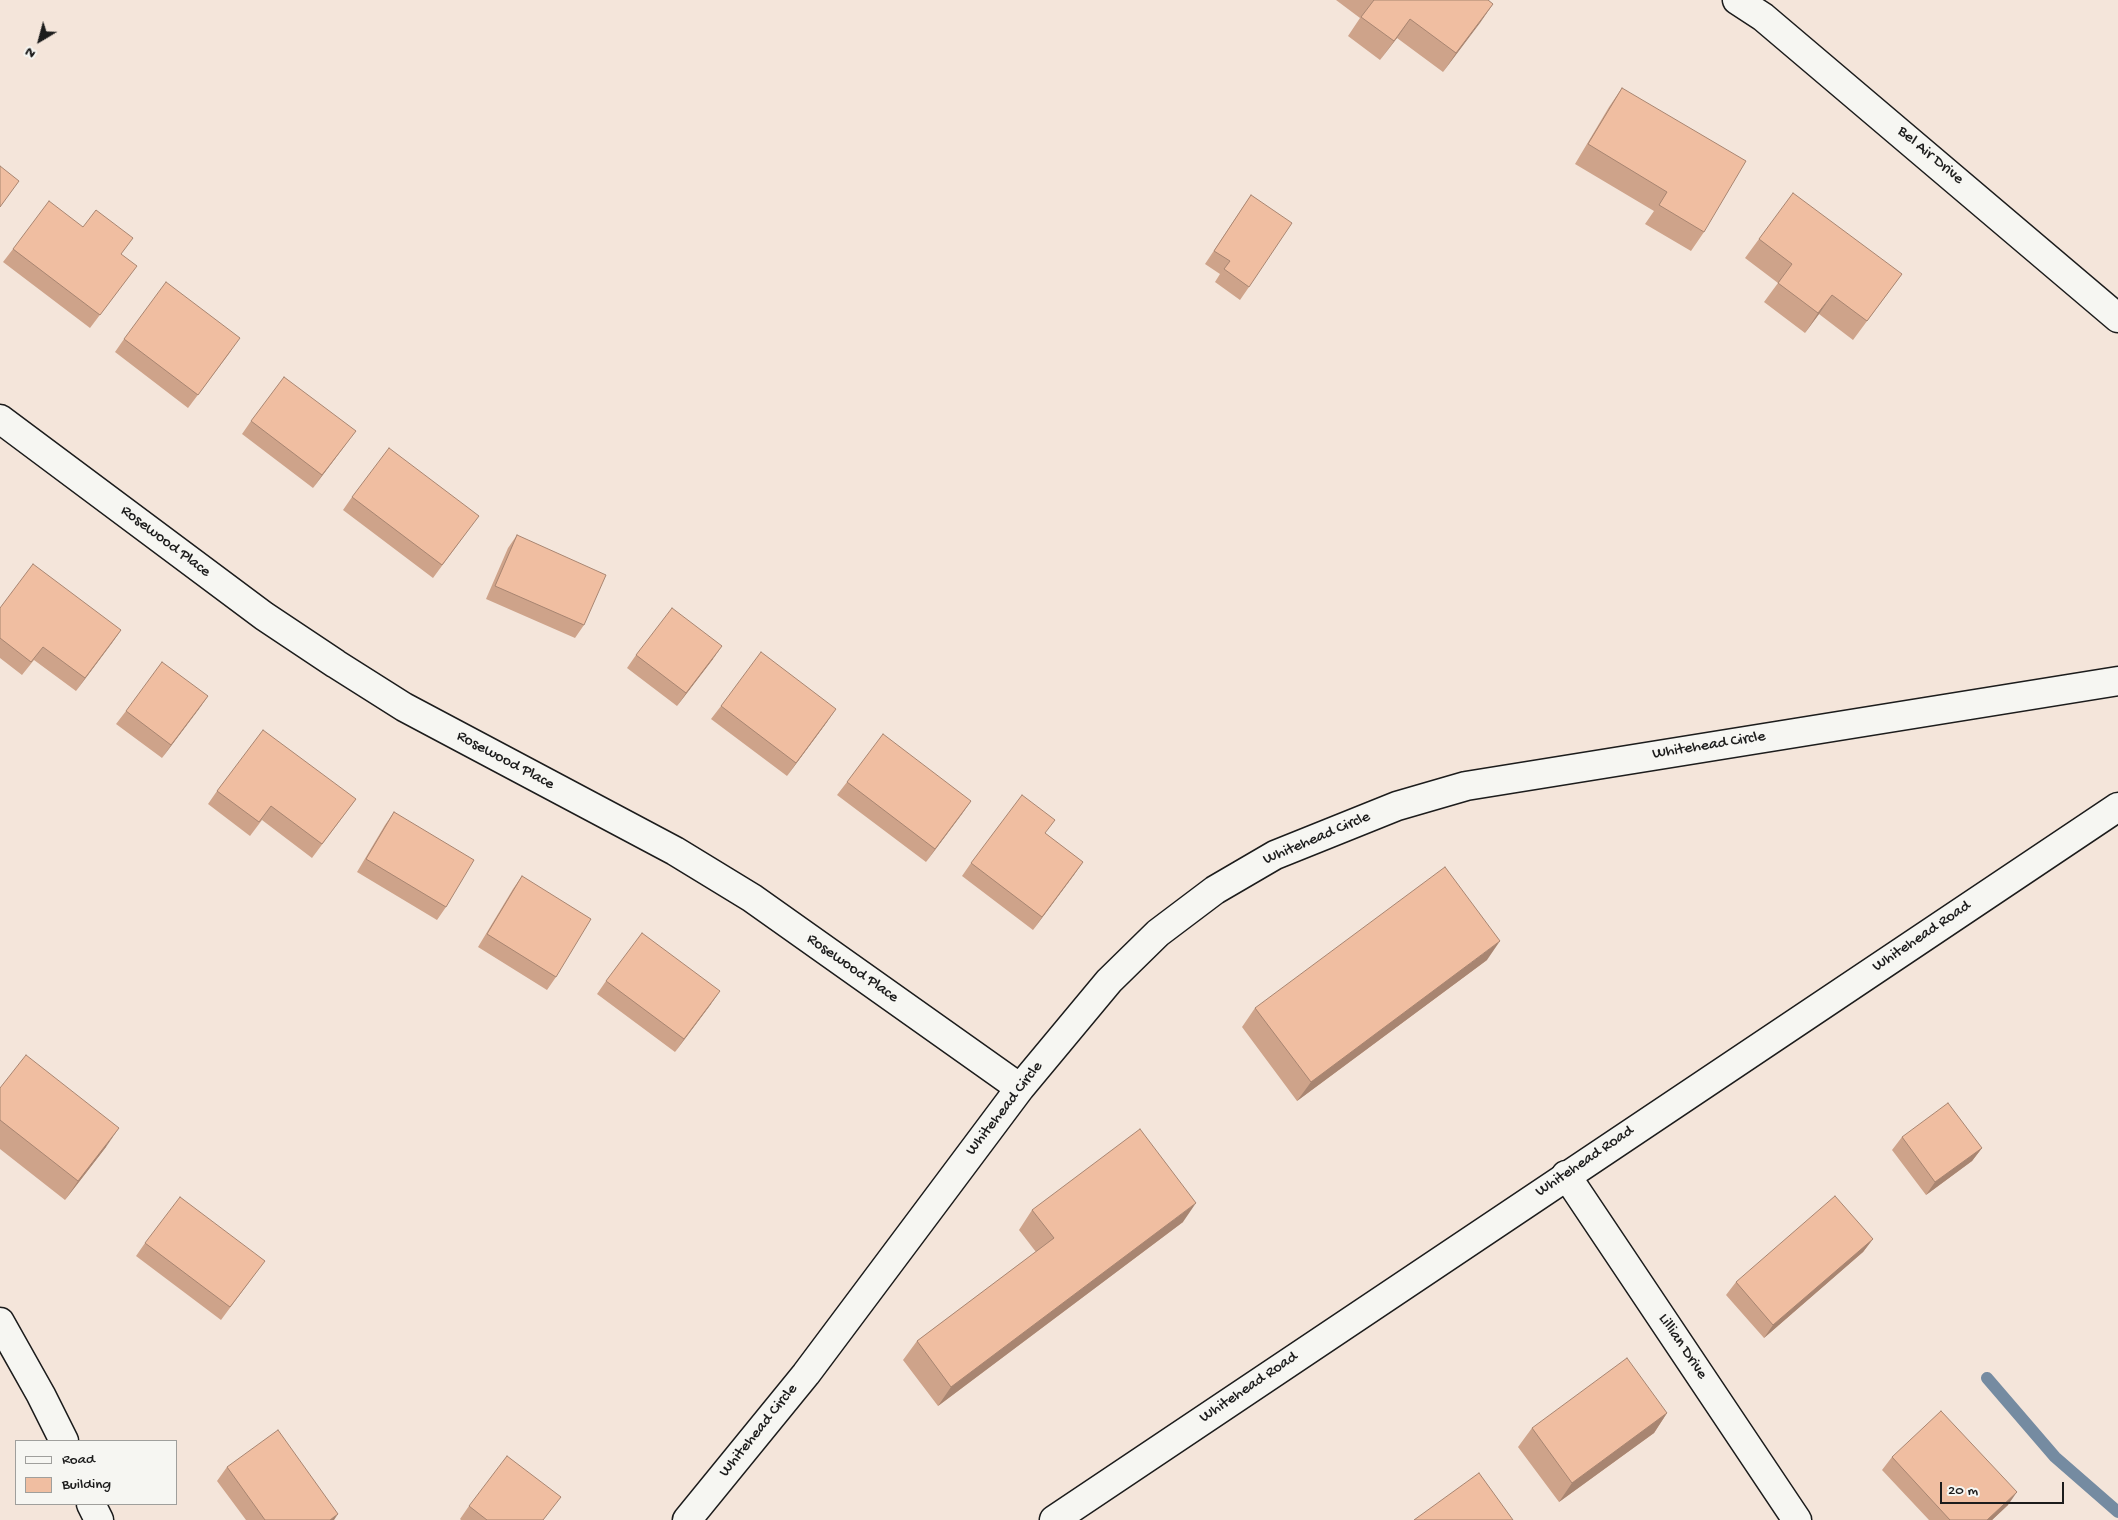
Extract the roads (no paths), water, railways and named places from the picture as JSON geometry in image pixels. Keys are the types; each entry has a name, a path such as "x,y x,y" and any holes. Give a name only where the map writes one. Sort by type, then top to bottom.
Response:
{"street":[{"name":"Bel Air Drive","path":"1738,0 1763,16 2118,318"},
{"name":"Rosewood Place","path":"0,419 264,616 336,664 404,707 676,851 752,898 1020,1088"},
{"name":"Whitehead Circle","path":"687,1520 806,1374 1020,1088 1109,981 1158,933 1215,890 1275,855 1396,806 1466,786 2118,680"},
{"name":"Whitehead Road","path":"1054,1520 1566,1175 2118,807"},
{"name":"Lillian Drive","path":"1566,1175 1797,1520"},
{"path":"0,1322 41,1394 64,1440"},
{"path":"92,1505 98,1520"}],"waterway":[{"path":"1987,1378 2055,1457 2118,1512"}]}
